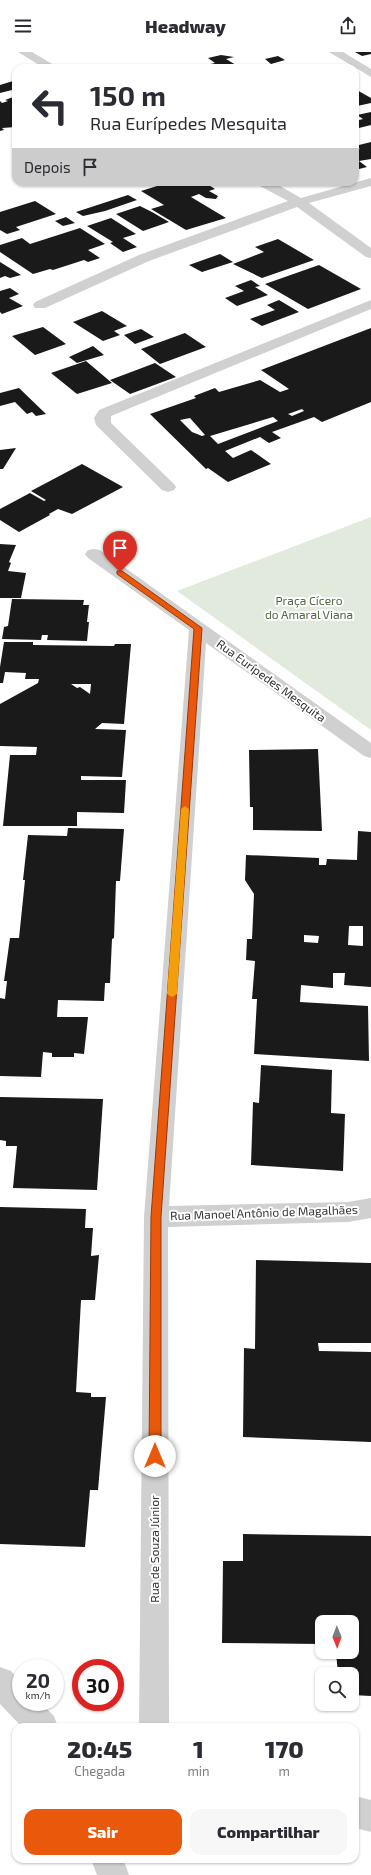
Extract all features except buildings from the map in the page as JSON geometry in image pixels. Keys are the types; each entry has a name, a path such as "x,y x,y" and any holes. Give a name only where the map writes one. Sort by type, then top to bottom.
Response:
{"street":[{"path":"24,52 46,64"},
{"path":"335,52 355,64"},
{"path":"359,67 371,74"},
{"path":"359,185 371,182"},
{"path":"270,186 299,202 371,254"},
{"path":"40,305 144,258 299,202 357,186"},
{"path":"168,487 104,425 102,418 105,413 371,304"},
{"name":"Rua Eurípedes Mesquita","path":"94,554 371,752"},
{"name":"Rua de Souza Júnior","path":"154,1723 156,1217 198,628"},
{"name":"Rua Manoel Antônio de Magalhães","path":"156,1217 348,1212 371,1208"},
{"path":"0,1682 40,1723"},
{"path":"359,1813 371,1816"},
{"path":"108,1863 113,1875"}],"green space":[{"name":"Praça Cícero do Amaral Viana","path":"371,517 371,730 177,591"}],"slow traffic":[{"path":"172,994 185,809"}],"route":[{"path":"120,572 198,628 156,1217 155,1456"}]}
